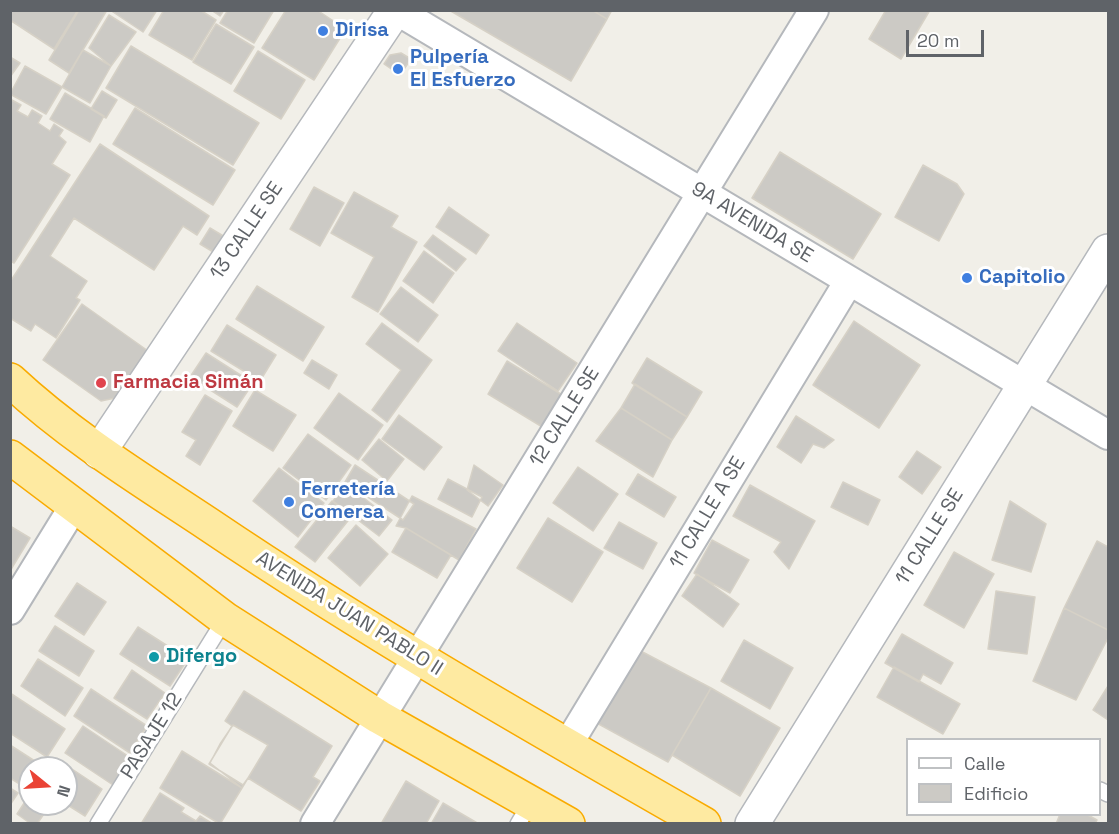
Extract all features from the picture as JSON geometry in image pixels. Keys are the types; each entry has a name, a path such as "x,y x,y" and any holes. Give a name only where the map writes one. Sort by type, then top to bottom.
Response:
{"highway":[{"name":"AVENIDA JUAN PABLO II","path":"10,380 99,452 250,553 567,746 704,824"},
{"path":"10,457 225,619 380,717 524,813 568,824"}],"street":[{"name":"9A AVENIDA SE","path":"395,10 1108,435"},
{"name":"13 CALLE SE","path":"99,452 395,10"},
{"name":"12 CALLE SE","path":"315,824 814,10"},
{"name":"11 CALLE SE","path":"752,824 1108,251"},
{"name":"11 CALLE A SE","path":"567,746 849,281"},
{"path":"10,610 74,506"}],"lane":[{"name":"PASAJE 12","path":"98,824 225,619"}],"building":[{"path":"10,10 78,10 54,49 10,20"},
{"path":"79,10 107,10 69,73 49,60"},
{"path":"110,10 157,10 143,32"},
{"path":"164,10 200,10 216,20 192,60 149,35"},
{"path":"211,10 224,10 220,16"},
{"path":"228,10 274,10 254,43 220,23"},
{"path":"286,10 317,10 341,26 342,35 314,80 262,48"},
{"path":"449,10 592,10 607,19 571,81"},
{"path":"592,10 612,10 607,19"},
{"path":"886,10 930,10 901,59 869,39"},
{"path":"109,15 136,32 111,66 89,48"},
{"path":"216,24 254,47 231,84 193,62"},
{"path":"131,46 259,123 233,165 106,88"},
{"path":"83,50 111,66 90,103 62,87"},
{"path":"258,51 305,80 281,119 234,91"},
{"name":"Pulpería El Esfuerzo","path":"401,53 411,59 400,75 384,64 390,55"},
{"path":"10,57 20,63 10,77"},
{"path":"25,66 62,87 46,114 10,94"},
{"path":"102,91 117,100 106,118 91,109"},
{"path":"65,93 104,116 90,142 50,119"},
{"path":"10,99 21,105 17,111 28,117 32,110 42,116 38,123 50,131 54,124 63,130 59,136 66,142 52,164 70,175 14,263 10,261"},
{"path":"135,108 235,170 213,205 113,144"},
{"path":"100,144 209,216 197,235 183,226 154,270 74,218 50,256 87,281 76,298 80,300 56,338 35,324 31,331 10,318 10,282"},
{"path":"780,152 881,214 853,259 752,198"},
{"path":"923,165 957,184 964,194 939,241 895,217"},
{"path":"314,187 344,203 320,246 290,229"},
{"path":"354,192 398,216 391,227 417,242 378,312 352,297 374,257 331,233"},
{"path":"449,207 489,235 476,254 436,227"},
{"path":"210,228 225,237 215,253 200,244"},
{"path":"433,235 466,259 456,271 424,246"},
{"path":"424,251 454,273 433,303 403,281"},
{"path":"257,286 324,327 303,361 236,319"},
{"path":"401,287 438,315 418,342 380,314"},
{"path":"82,304 151,353 120,397 101,401 43,360"},
{"path":"854,321 920,365 879,428 813,385"},
{"path":"382,323 432,360 387,422 372,410 401,370 366,344"},
{"path":"517,323 577,363 558,391 498,351"},
{"path":"227,325 276,355 260,381 211,351"},
{"path":"206,353 253,383 237,407 190,377"},
{"path":"647,358 702,392 687,417 632,383"},
{"path":"312,360 337,375 329,389 304,373"},
{"path":"507,361 564,396 544,428 488,394"},
{"path":"635,384 687,417 672,440 621,408"},
{"path":"255,390 296,415 273,451 233,426"},
{"path":"339,393 383,425 358,460 314,428"},
{"path":"205,395 232,411 200,465 186,456 196,440 182,432"},
{"path":"621,408 672,440 653,477 596,441"},
{"path":"399,415 442,447 424,470 382,439"},
{"path":"796,416 834,440 824,448 813,444 801,463 777,447"},
{"path":"308,434 351,465 326,500 283,468"},
{"path":"379,439 404,459 387,481 362,460"},
{"path":"917,451 941,467 922,494 899,477"},
{"path":"355,465 414,504 403,520 345,482"},
{"path":"474,465 503,485 488,506 467,490"},
{"path":"578,467 618,494 593,531 553,503"},
{"name":"Ferretería Comersa","path":"279,468 324,503 298,537 253,501"},
{"path":"638,474 676,497 664,517 626,494"},
{"path":"448,479 482,497 472,517 438,499"},
{"path":"843,482 880,500 868,525 831,507"},
{"path":"346,484 392,520 379,536 333,501"},
{"path":"750,485 815,521 789,569 774,552 781,542 733,516"},
{"path":"412,496 476,529 459,560 406,528 396,526"},
{"path":"332,501 351,517 315,562 295,547"},
{"path":"1010,501 1046,524 1031,572 992,560"},
{"path":"548,518 603,552 572,602 517,568"},
{"path":"619,522 657,543 643,569 604,548"},
{"path":"356,525 388,554 360,586 328,558"},
{"path":"10,526 30,538 10,571"},
{"path":"406,528 451,555 437,578 392,552"},
{"path":"712,540 749,560 730,593 694,573"},
{"path":"1097,541 1108,547 1108,630 1064,608"},
{"path":"954,552 994,574 964,628 924,605"},
{"path":"697,574 739,604 723,627 682,596"},
{"path":"77,583 106,602 84,635 55,616"},
{"path":"996,591 1035,597 1027,654 988,649"},
{"path":"1064,608 1108,630 1108,638 1076,700 1033,681"},
{"path":"55,626 94,651 79,676 39,651"},
{"name":"Difergo","path":"138,627 188,659 170,686 120,654"},
{"path":"902,634 953,663 941,684 923,674 919,682 885,663"},
{"path":"744,640 793,668 770,709 721,681"},
{"path":"635,648 711,688 668,762 595,722"},
{"path":"38,659 83,688 65,716 21,686"},
{"path":"894,667 960,704 943,734 877,697"},
{"path":"132,670 165,693 147,719 114,698"},
{"path":"1108,686 1108,720 1093,710"},
{"path":"711,688 780,728 740,796 672,755"},
{"path":"91,689 147,726 130,753 74,716"},
{"path":"244,691 332,746 313,777 320,781 301,811 248,778 243,785 209,764 232,726 225,721"},
{"path":"10,693 65,729 48,756 10,733"},
{"path":"233,725 268,745 242,788 210,763"},
{"path":"83,726 131,758 113,785 78,762 78,756 70,756 65,753"},
{"path":"10,745 27,756 18,756 18,783 10,778"},
{"path":"182,751 242,788 220,824 160,788"},
{"path":"78,773 102,789 85,816 78,812"},
{"path":"406,781 439,801 426,824 381,824"},
{"path":"10,788 18,793 10,805"},
{"path":"160,793 184,808 181,812 196,821 200,816 213,824 141,824"},
{"path":"443,803 479,824 431,824"},
{"path":"20,816 42,816 37,824 31,824"},
{"path":"1059,816 1090,816 1097,820 1095,824 1056,824"}],"place":[{"name":"Dirisa","path":"323,31"},
{"name":"Pulpería El Esfuerzo","path":"398,69"},
{"name":"Capitolio","path":"967,278"},
{"name":"Farmacia Simán","path":"101,383"},
{"name":"Ferretería Comersa","path":"289,502"},
{"name":"Difergo","path":"154,657"}]}
